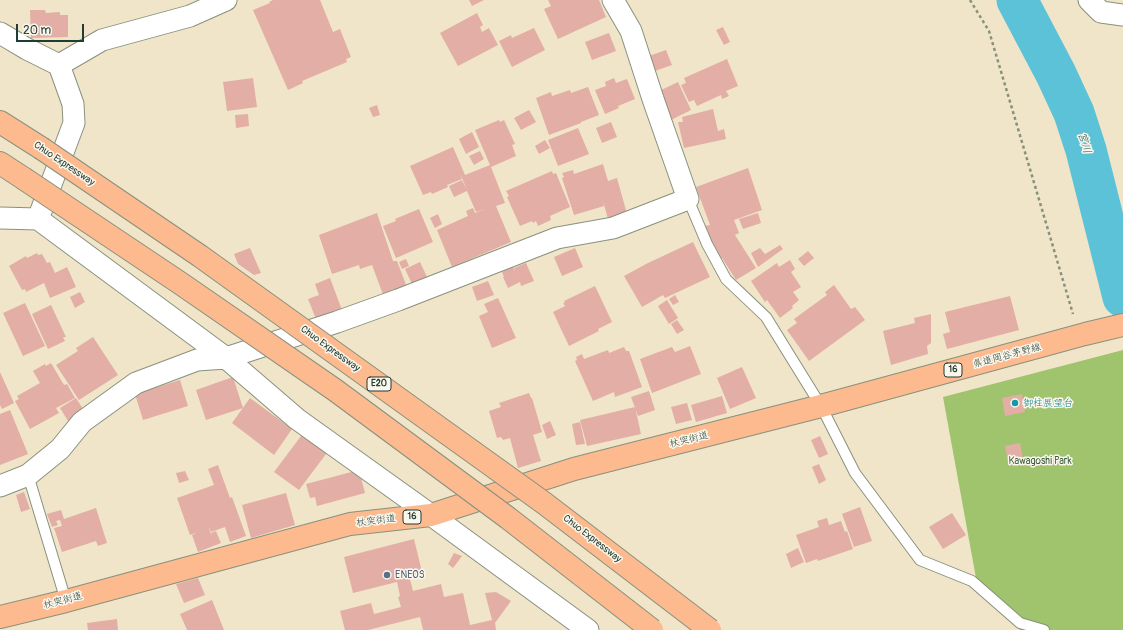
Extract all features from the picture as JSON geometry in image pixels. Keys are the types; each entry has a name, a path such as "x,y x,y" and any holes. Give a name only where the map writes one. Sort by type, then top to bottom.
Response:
{"main road":[{"name":"Chuo Expressway","path":"0,122 41,148 207,261 544,503 710,630"},
{"path":"0,163 180,283 335,390 508,518 652,630"},
{"name":"県道岡谷茅野線","path":"821,406 1079,325 1123,325"},
{"name":"杖突街道","path":"0,617 66,601 350,524 431,515 574,468 821,406"}],"street":[{"path":"59,65 102,40 190,16 226,0"},
{"path":"0,486 28,475 60,449 82,422 136,383 197,360 226,358 344,320 557,238 612,228 688,198 631,31 613,0"},
{"path":"1089,0 1101,12 1123,15"},
{"path":"0,34 59,65 74,104 74,123 38,219"},
{"path":"0,218 38,219 226,358 297,419 588,630"}],"lane":[{"path":"688,198 707,244 726,279 766,317 821,406 855,473 920,560 972,581 1020,623 1044,630"},
{"path":"28,475 66,601"}],"path":[{"path":"970,0 989,32 1079,325"}],"green space":[{"name":"Kawagoshi Park","path":"1123,350 1123,630 1020,630 976,578 943,397"}],"building":[{"path":"273,0 320,0 333,32 340,29 351,57 346,59 347,62 302,81 303,83 288,90 253,10 270,3 269,2"},
{"path":"469,0 484,0 472,6"},
{"path":"548,0 599,0 606,17 558,39 544,9 551,6"},
{"path":"30,10 45,10 46,13 60,12 60,15 68,15 68,37 31,38"},
{"path":"477,13 483,25 480,27 482,32 489,28 498,45 458,66 440,33"},
{"path":"723,27 730,42 724,45 716,30"},
{"path":"534,28 545,50 512,67 499,41 511,35 512,38"},
{"path":"609,33 616,51 592,60 585,42"},
{"path":"666,50 672,65 655,71 649,56"},
{"path":"727,59 738,86 726,91 729,96 722,99 721,95 697,106 694,100 689,102 681,85 686,83 684,78"},
{"path":"253,78 257,107 227,111 223,82"},
{"path":"614,78 616,83 627,79 635,99 618,106 619,108 605,114 595,90 606,86 605,82"},
{"path":"678,82 691,110 669,121 657,92"},
{"path":"588,87 599,115 549,135 536,98 551,92 552,96 570,90 571,93"},
{"path":"377,105 380,115 373,117 369,108"},
{"path":"713,109 718,131 724,129 726,139 684,148 678,122 683,122 682,117"},
{"path":"529,110 536,122 521,130 514,118"},
{"path":"248,114 249,126 236,128 235,115"},
{"path":"499,120 500,122 504,120 515,144 512,145 516,156 491,167 505,203 496,206 511,242 452,267 437,230 468,216 466,211 473,208 475,213 485,209 476,212 467,191 454,197 449,186 462,180 467,190 460,173 462,179 447,185 448,187 432,194 431,192 423,195 410,166 453,147 465,175 490,165 475,130"},
{"path":"611,122 617,137 602,143 596,128"},
{"path":"578,128 589,154 558,166 548,140"},
{"path":"472,132 479,147 466,154 459,139"},
{"path":"545,140 550,148 539,154 535,146"},
{"path":"480,151 484,159 474,165 469,156"},
{"path":"603,164 608,181 617,178 627,214 608,219 603,201 604,206 574,215 562,178 564,177 562,173 573,170 574,174"},
{"path":"748,168 762,210 734,220 739,233 735,235 756,268 736,280 722,258 720,259 704,226 710,225 696,187"},
{"path":"552,171 553,174 556,173 570,207 550,216 551,220 538,226 536,221 533,223 532,221 520,226 507,197 509,196 506,191"},
{"path":"419,209 433,242 396,258 383,226 396,221 395,219"},
{"path":"377,213 393,261 397,261 408,290 385,300 372,265 360,269 359,265 332,274 319,235"},
{"path":"758,213 761,223 743,229 739,219"},
{"path":"438,214 442,224 435,228 430,218"},
{"path":"693,242 710,277 665,298 663,295 642,307 624,276"},
{"path":"780,245 783,249 758,267 751,253 760,248 765,254"},
{"path":"250,248 261,273 254,275 238,264 234,254"},
{"path":"575,248 583,267 562,276 554,257"},
{"path":"808,251 814,258 804,266 798,259"},
{"path":"37,253 38,255 42,254 47,263 50,262 55,273 67,267 76,287 50,298 44,283 26,292 25,289 22,290 9,266 26,256 27,258"},
{"path":"406,259 409,266 402,269 399,262"},
{"path":"790,260 795,269 791,272 801,287 793,292 799,300 792,306 793,308 780,318 767,300 765,302 751,281 777,263 779,267"},
{"path":"420,262 427,277 412,284 405,269"},
{"path":"526,263 534,281 521,286 520,282 508,288 502,272 513,267 516,274 514,268"},
{"path":"330,278 342,310 316,319 308,299 319,295 315,284"},
{"path":"488,281 494,295 477,301 472,287"},
{"path":"834,285 851,309 855,307 865,320 809,361 787,330 797,323 794,319 827,295 825,292"},
{"path":"595,286 612,322 598,329 599,331 569,346 553,312 565,306 563,303 565,303 564,301"},
{"path":"80,292 85,302 75,308 70,297"},
{"path":"675,295 679,302 673,305 669,299"},
{"path":"1010,296 1019,330 947,349 943,334 950,332 945,312"},
{"path":"498,298 516,338 492,348 479,316 488,312 484,304"},
{"path":"667,300 678,318 669,324 658,306"},
{"path":"25,303 45,346 23,356 3,313"},
{"path":"51,305 66,337 63,337 65,341 48,349 32,314"},
{"path":"931,314 931,343 927,346 928,354 891,365 883,331 915,323 914,318"},
{"path":"677,320 684,330 677,334 671,324"},
{"path":"93,337 118,375 79,400 56,365 78,351 76,348"},
{"path":"690,346 701,374 652,393 640,359 672,347 675,352"},
{"path":"624,347 626,351 629,351 642,387 615,397 614,392 593,401 575,361 577,360 576,357 582,354 584,359 608,350 609,353"},
{"path":"51,363 64,385 67,384 75,398 56,408 59,413 30,429 15,401 19,399 17,396 40,383 33,371 45,364 46,366"},
{"path":"742,367 756,398 730,409 717,378"},
{"path":"0,372 14,403 2,409 0,405"},
{"path":"233,377 243,408 206,420 196,390"},
{"path":"180,380 188,406 143,420 135,394"},
{"path":"649,391 655,410 638,416 631,397"},
{"path":"529,393 532,398 542,432 533,435 541,461 518,468 510,438 503,440 501,437 497,438 489,411 501,407 499,403"},
{"path":"1022,394 1025,412 1005,416 1002,398"},
{"path":"722,396 727,413 696,422 691,405"},
{"path":"76,398 83,409 68,421 60,408"},
{"path":"250,398 292,429 274,455 232,423"},
{"path":"687,403 692,420 676,424 671,407"},
{"path":"635,407 641,434 587,446 580,420"},
{"path":"10,410 28,454 0,465 0,414"},
{"path":"550,421 556,435 547,439 542,425"},
{"path":"580,422 585,444 576,445 572,424"},
{"path":"304,432 329,450 299,490 274,472"},
{"path":"820,436 828,454 819,458 811,440"},
{"path":"1020,443 1023,459 1008,462 1005,446"},
{"path":"819,464 826,480 819,484 812,467"},
{"path":"218,465 230,498 232,497 246,536 230,542 225,527 211,532 209,528 212,536 211,533 216,531 221,543 198,552 192,535 198,532 190,535 177,498 214,485 208,469"},
{"path":"359,470 365,493 317,506 315,497 310,498 306,484"},
{"path":"185,471 189,480 179,483 176,473"},
{"path":"24,492 30,509 21,512 16,495"},
{"path":"286,493 295,525 251,538 242,505"},
{"path":"860,507 872,541 854,547 842,514"},
{"path":"96,508 107,543 98,546 96,541 62,552 54,528 62,526 60,520 56,521 58,525 52,527 47,514 61,510 64,519"},
{"path":"952,513 966,535 943,549 929,527"},
{"path":"827,518 829,525 841,521 845,532 847,531 853,549 818,561 817,559 806,563 796,535 819,527 817,521"},
{"path":"414,539 423,576 410,579 413,591 441,584 444,597 463,593 470,625 492,620 485,593 496,592 511,601 495,623 496,630 423,630 420,617 368,630 345,630 340,611 371,603 374,614 401,607 398,597 400,596 397,582 353,593 344,557"},
{"path":"798,548 804,562 791,568 786,554"},
{"path":"454,553 462,556 453,568 448,564"},
{"path":"198,578 205,595 184,603 176,584"},
{"path":"212,600 224,630 187,630 180,614"},
{"path":"117,619 118,630 88,630 87,623"}],"waterway":[{"name":"宮川","path":"1017,0 1056,74 1074,113 1086,150 1123,297"}],"place":[{"name":"御柱展望台","path":"1015,403"},
{"name":"ENEOS","path":"387,575"}]}
